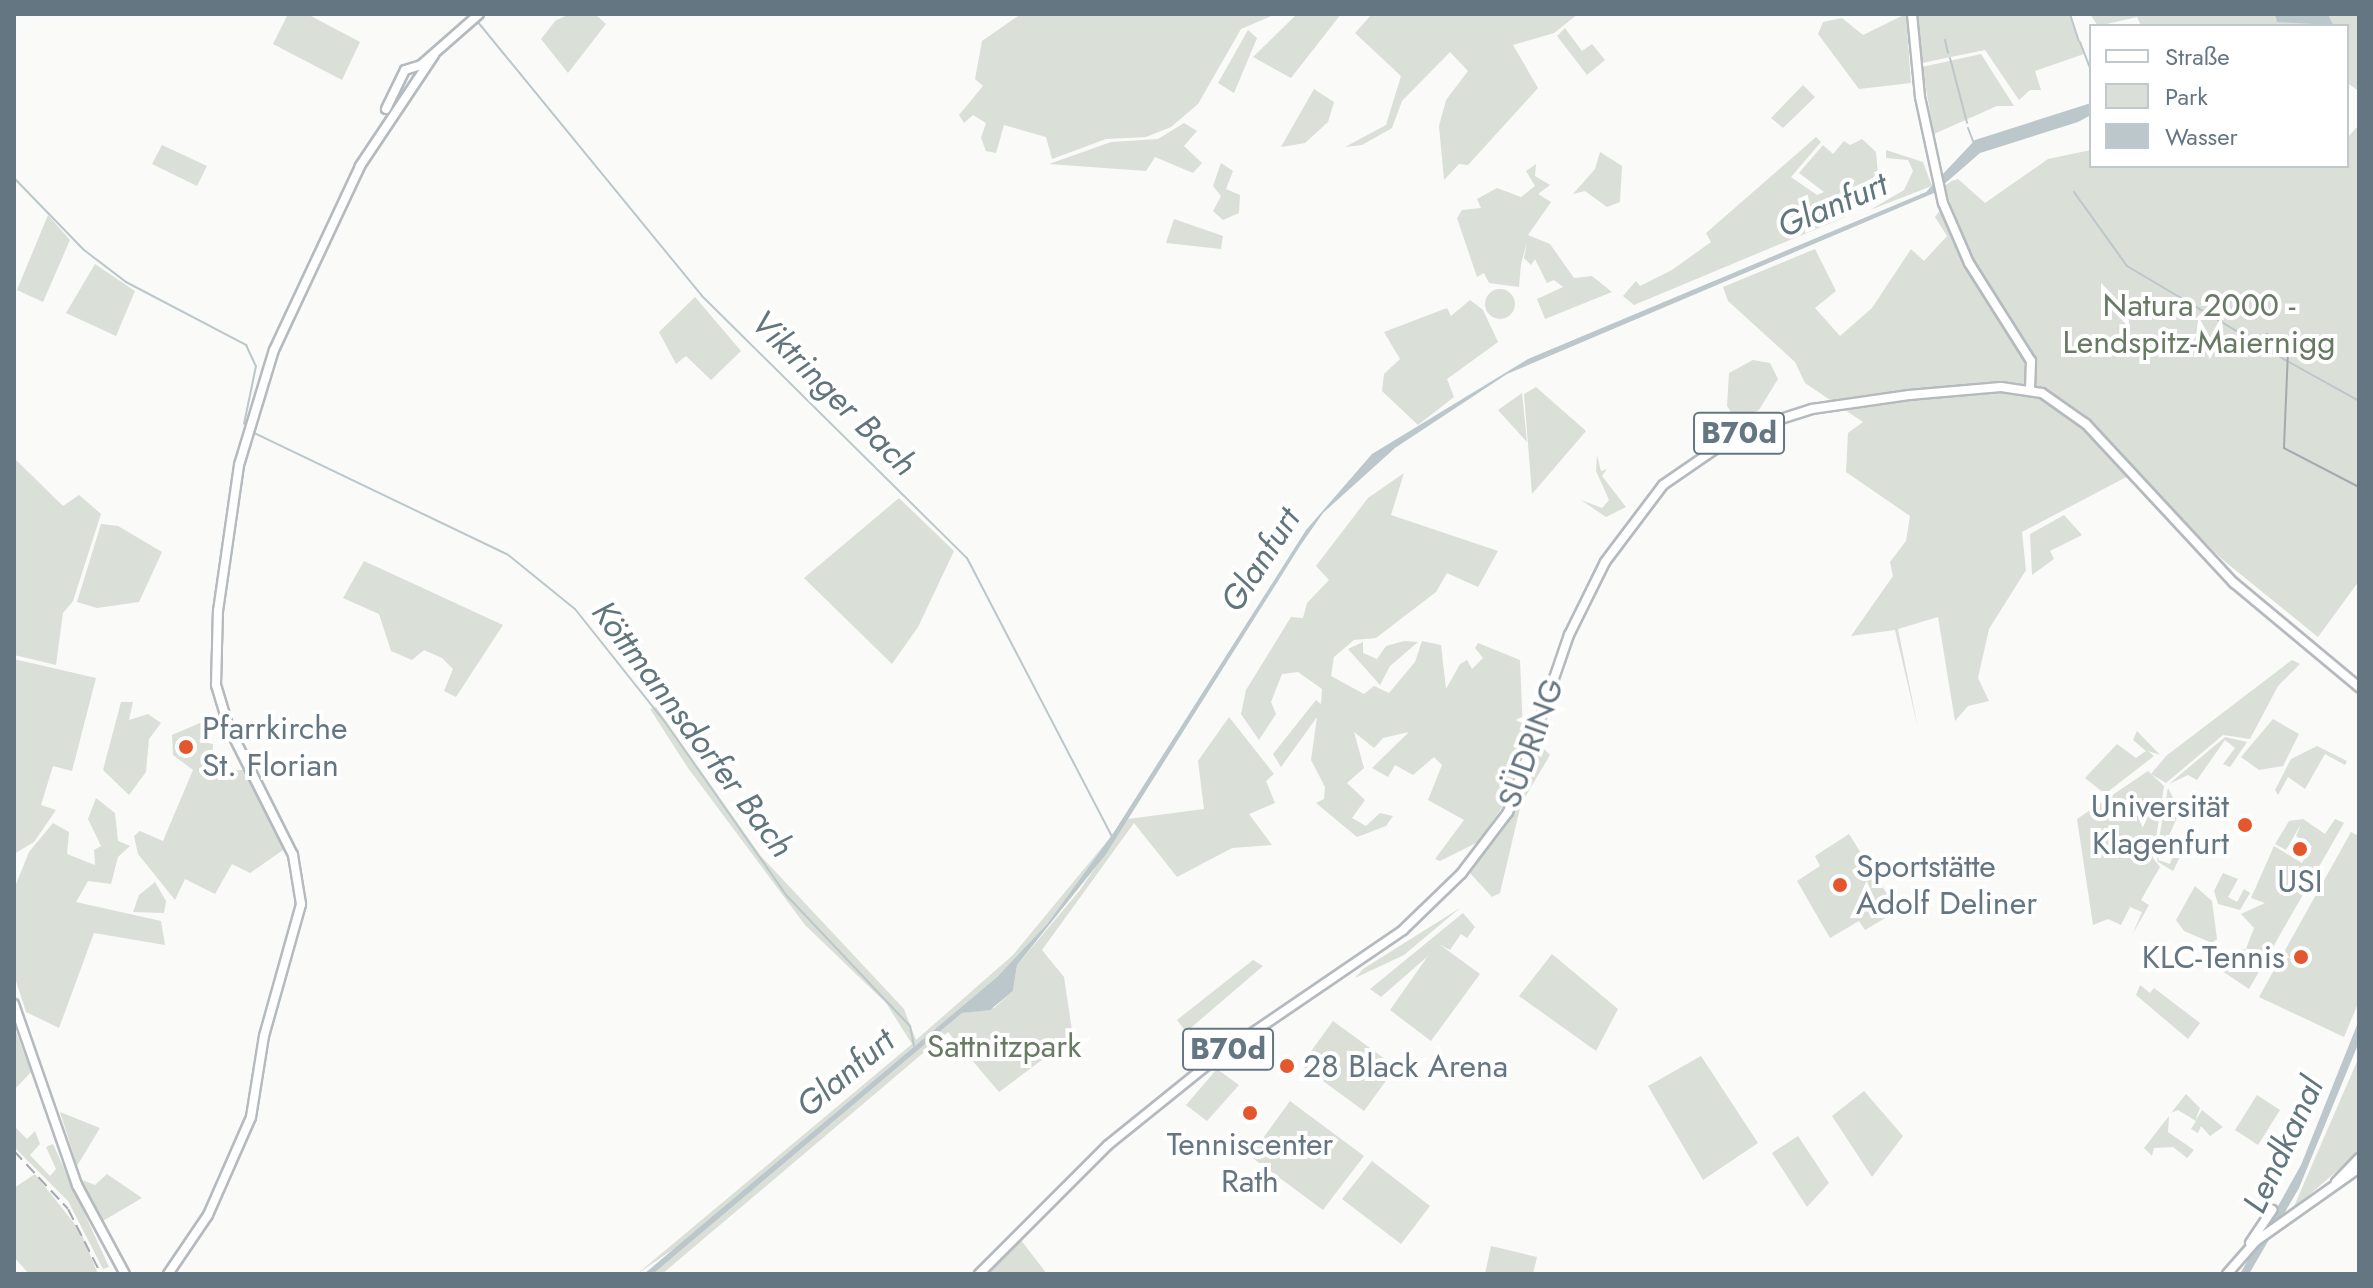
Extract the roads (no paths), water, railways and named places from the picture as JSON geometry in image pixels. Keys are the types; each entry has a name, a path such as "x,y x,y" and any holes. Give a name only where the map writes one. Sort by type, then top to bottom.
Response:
{"main road":[{"path":"408,82 405,70 434,55 479,14"},
{"path":"1912,14 1941,192 1969,263 2031,361 2030,389"},
{"path":"168,1274 208,1215 251,1117 264,1036 301,904 293,855 224,716 215,662 225,546 246,435 274,350 367,150 408,82 420,76 434,55"},
{"path":"414,68 420,76"},
{"name":"SÜDRING","path":"979,1274 1053,1195 1174,1091 1434,903 1498,829 1536,739 1584,599 1631,522 1681,469 1740,432 1812,409 1981,387 2030,389"},
{"name":"B70d","path":"2030,389 2072,410 2199,550 2359,687"},
{"path":"14,1004 77,1185 125,1274"},
{"path":"2336,1182 2359,1158"},
{"path":"2241,1255 2268,1232 2359,1168"},
{"path":"2227,1274 2272,1210 2268,1232"}],"water":[{"path":"2275,14 2328,14 2333,24 2314,24 2277,22"},
{"name":"Glanfurt","path":"2089,104 2089,116 2078,122 1980,153 1934,193 1507,374 1395,448 1323,513 1106,854 1017,965 1013,991 990,1010 962,1013 653,1274 644,1274 997,977 1047,924 1114,832 1306,530 1372,454 1528,359 1926,192 1975,140"},
{"path":"2359,1020 2359,1042 2299,1188 2249,1274 2240,1274 2301,1165"}],"waterway":[{"path":"2070,14 2079,41"},
{"name":"Viktringer Bach","path":"477,21 702,296 967,558 1112,836"},
{"path":"1945,40 1948,53"},
{"path":"2080,42 2089,66"},
{"path":"1950,58 1967,123"},
{"path":"1968,128 1975,146"},
{"name":"Köttmannsdorfer Bach","path":"14,178 84,250 126,282 246,345 256,366 244,424"},
{"path":"2074,192 2127,266 2287,361"},
{"path":"2289,362 2359,401"},
{"name":"Köttmannsdorfer Bach","path":"254,433 507,554 575,609 665,722 787,896 910,1026 914,1046"}],"tram line":[{"path":"2267,334 2288,351 2284,448 2359,487"}],"railway":[{"path":"14,1151 68,1209 101,1274"}],"place":[{"name":"Pfarrkirche St. Florian","path":"186,747"},
{"name":"Universität Klagenfurt","path":"2245,825"},
{"name":"USI","path":"2300,849"},
{"name":"Sportstätte Adolf Deliner","path":"1840,885"},
{"name":"KLC-Tennis","path":"2301,957"},
{"name":"28 Black Arena","path":"1287,1066"},
{"name":"Tenniscenter Rath","path":"1250,1113"}],"park label":[{"name":"Natura 2000 - Lendspitz-Maiernigg","path":"2199,324"},
{"name":"Sattnitzpark","path":"1004,1046"}],"water label":[{"name":"Lendkanal","path":"2283,1145"}]}
